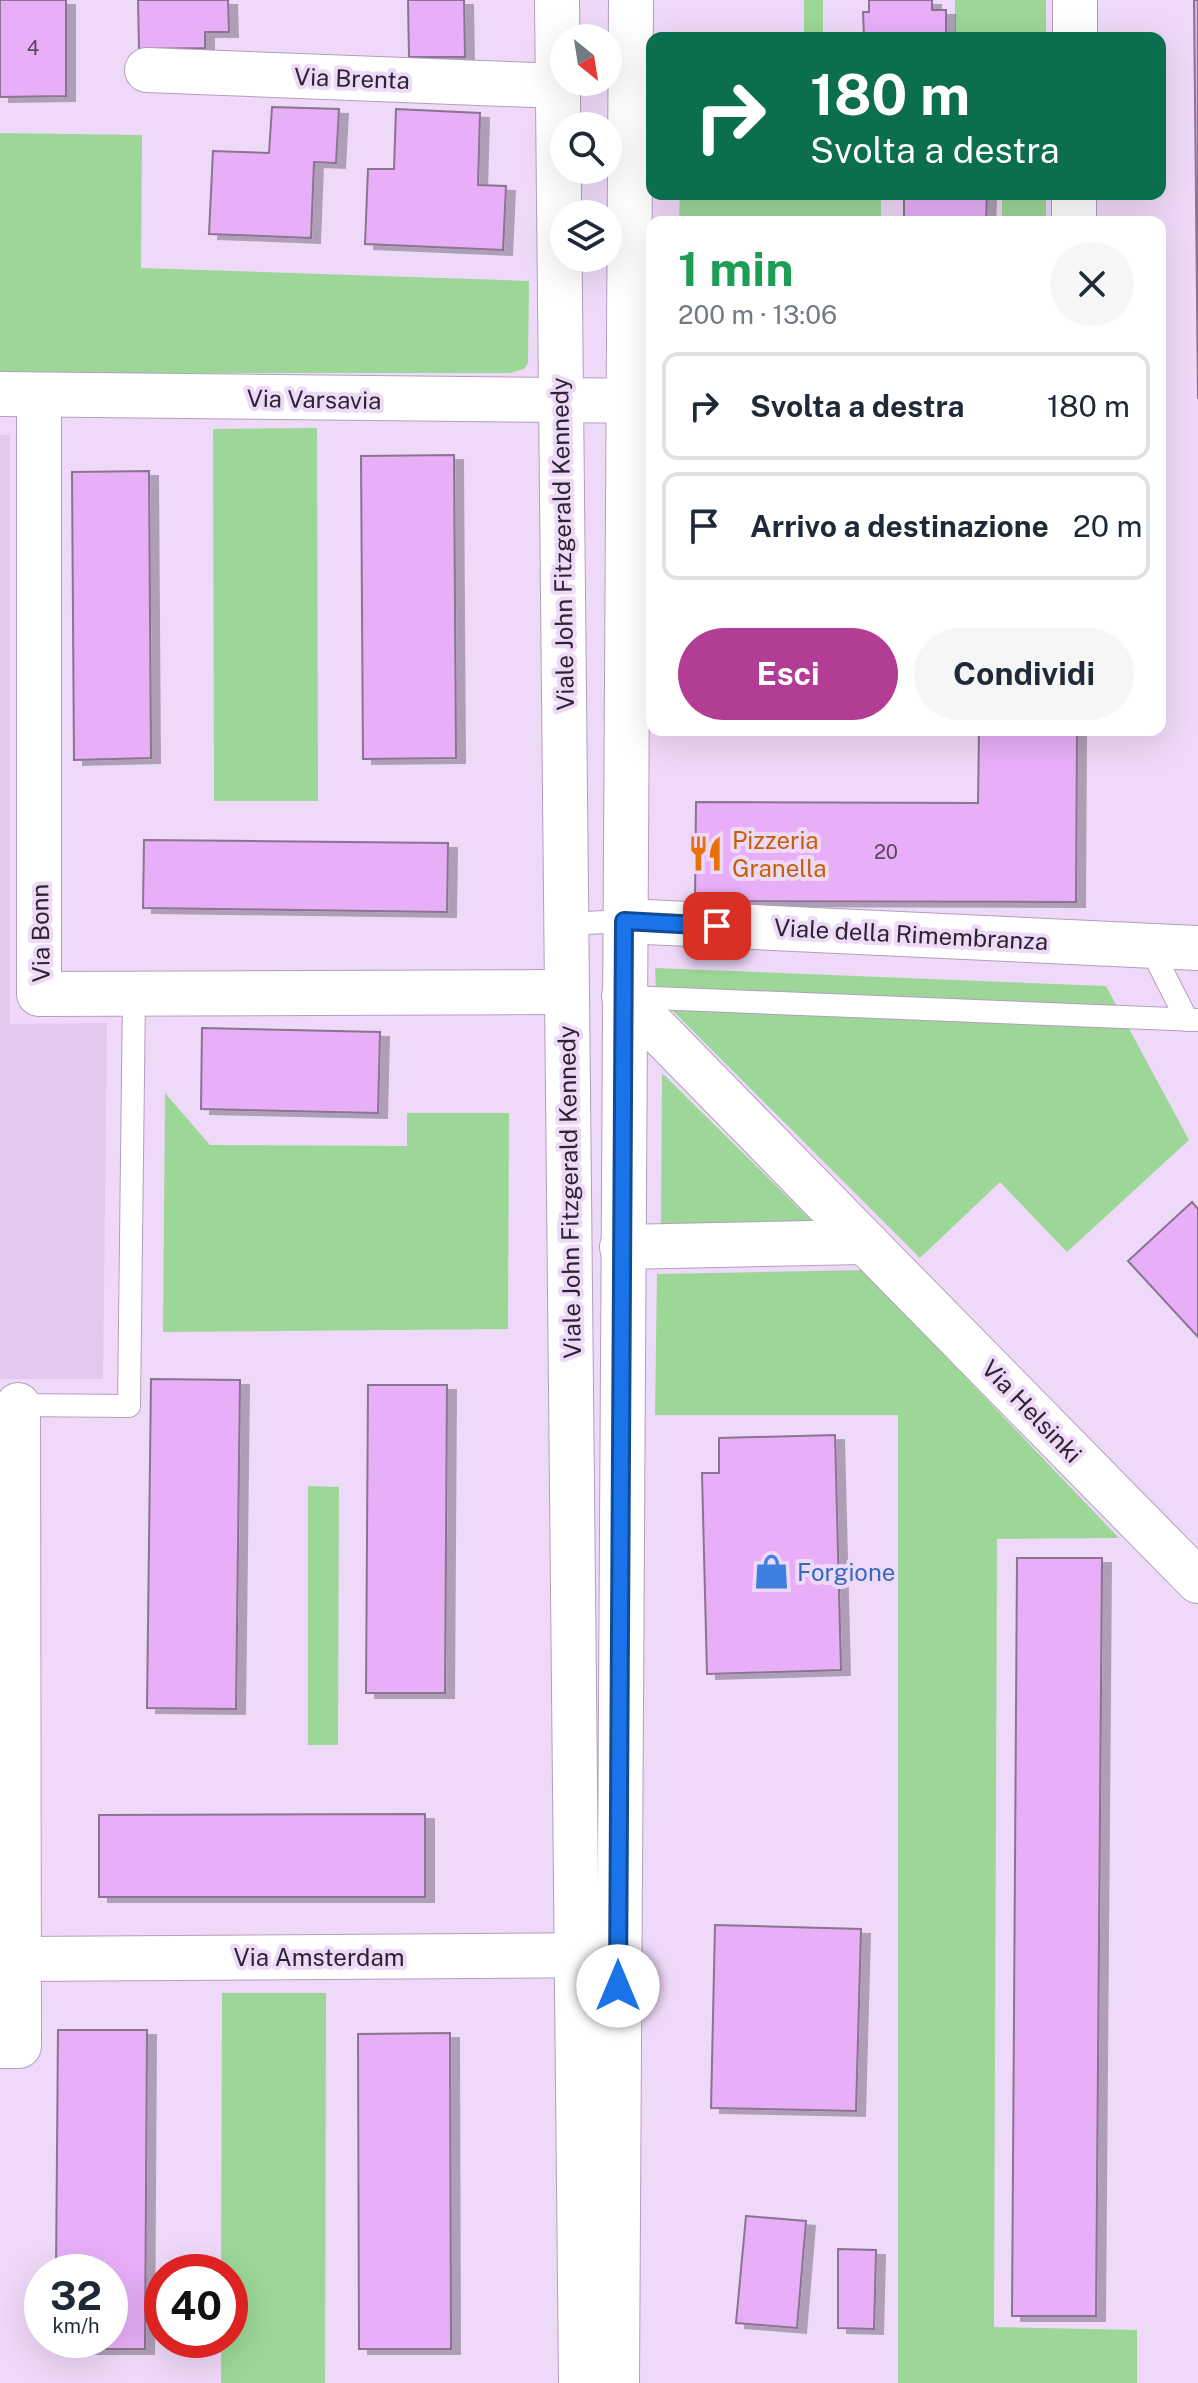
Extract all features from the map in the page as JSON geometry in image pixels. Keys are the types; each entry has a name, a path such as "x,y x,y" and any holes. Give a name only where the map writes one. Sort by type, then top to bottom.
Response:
{"street":[{"name":"Viale John Fitzgerald Kennedy","path":"557,0 557,24"},
{"name":"Viale John Fitzgerald Kennedy","path":"581,2383 622,1247 624,921 640,401 631,0"},
{"path":"1075,0 1075,32"},
{"name":"Via Brenta","path":"147,70 550,86"},
{"name":"Viale John Fitzgerald Kennedy","path":"558,96 567,992 597,1955 617,2383"},
{"name":"Via Varsavia","path":"20,394 640,401"},
{"name":"Via Bonn","path":"20,394 39,994 567,992"},
{"name":"Viale della Rimembranza","path":"624,921 1198,948"},
{"name":"Via Helsinki","path":"624,996 1198,1581"},
{"path":"622,1247 865,1242"},
{"path":"9,1405 19,1959 10,2046"},
{"name":"Via Amsterdam","path":"19,1959 597,1955"}],"lane":[{"path":"566,924 624,921"},
{"path":"1149,945 1192,1020"},
{"path":"9,1405 129,1406 134,993"},
{"path":"624,996 1192,1020"}],"shaded area":[{"path":"0,435 10,435 10,1024 107,1023 103,1379 0,1379"}],"green space":[{"path":"804,0 823,0 823,32 804,32"},
{"path":"955,0 1046,0 1046,32 955,32"},
{"path":"0,133 142,135 141,268 529,281 528,363 524,369 510,373 0,373"},
{"path":"680,200 881,200 881,216 679,216"},
{"path":"1002,200 1046,200 1046,216 1002,216"},
{"path":"317,428 318,801 214,801 213,429"},
{"path":"655,968 1106,986 1189,1140 1067,1252 1000,1182 920,1258 656,994"},
{"path":"662,1073 814,1223 661,1224"},
{"path":"165,1093 210,1145 407,1146 407,1113 509,1113 508,1329 163,1332"},
{"path":"863,1270 1119,1538 997,1539 994,2327 1137,2330 1137,2383 898,2383 898,1415 655,1415 657,1274"},
{"path":"308,1486 339,1487 338,1745 308,1745"},
{"path":"222,1993 326,1993 325,2383 221,2383 221,2358 248,2358 248,2254 221,2254"}],"building":[{"path":"0,0 66,0 66,96 0,97"},
{"path":"138,0 228,0 229,32 205,32 205,48 139,49"},
{"path":"408,0 464,0 465,57 409,57"},
{"path":"869,0 932,0 932,10 946,10 946,32 864,32 863,12 869,12"},
{"path":"1194,0 1198,0 1198,399"},
{"path":"272,107 339,109 336,163 314,162 311,238 209,234 213,151 269,153"},
{"path":"396,109 480,113 478,185 506,186 503,250 365,244 368,169 394,169"},
{"path":"904,200 987,200 986,216 904,216"},
{"path":"454,455 456,758 363,759 361,456"},
{"path":"149,471 151,758 74,760 72,472"},
{"path":"979,736 1077,736 1076,902 695,901 696,802 978,803"},
{"path":"144,840 448,843 447,912 143,908"},
{"path":"202,1028 380,1032 378,1113 201,1109"},
{"path":"1192,1202 1198,1209 1198,1337 1128,1261"},
{"path":"151,1379 240,1380 236,1709 147,1708"},
{"path":"368,1385 447,1385 445,1693 366,1693"},
{"name":"Forgione","path":"835,1435 841,1670 707,1674 702,1473 719,1473 719,1438"},
{"path":"1017,1558 1102,1558 1096,2316 1012,2316"},
{"path":"425,1814 425,1897 99,1897 99,1815"},
{"path":"715,1925 861,1929 856,2111 711,2108"},
{"path":"58,2030 147,2030 144,2349 128,2349 128,2254 56,2254"},
{"path":"450,2033 451,2349 359,2349 358,2034"},
{"path":"746,2216 806,2221 797,2328 736,2323"},
{"path":"838,2249 876,2250 874,2329 838,2328"}],"place":[{"name":"Pizzeria Granella","path":"706,854"},
{"name":"Forgione","path":"771,1572"}],"route":[{"path":"618,1986 624,921 717,926"}]}
